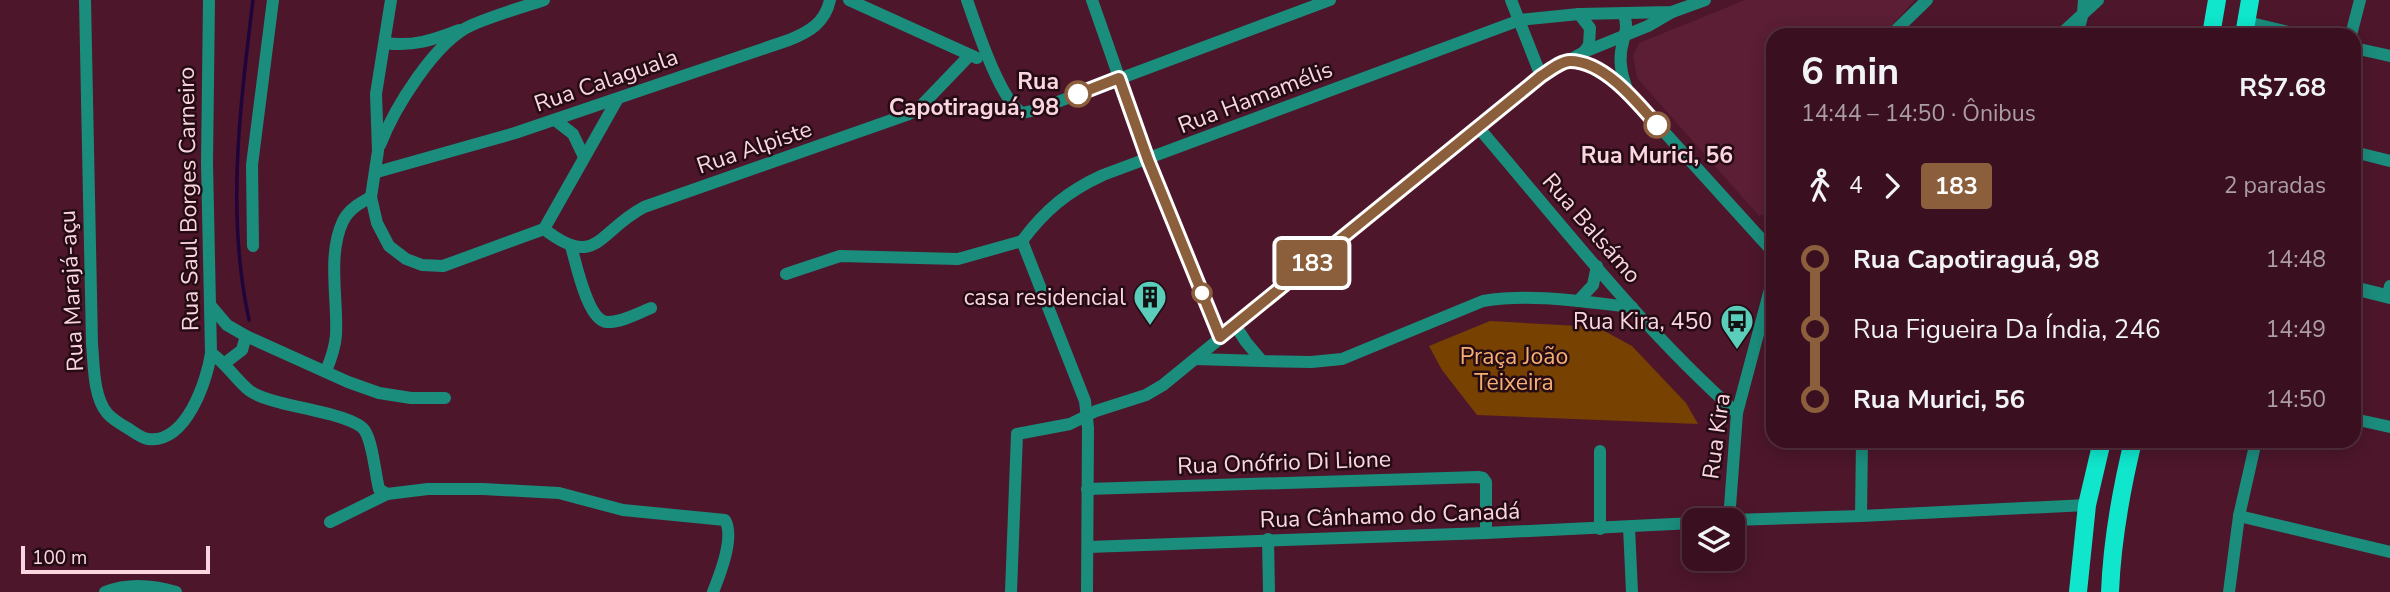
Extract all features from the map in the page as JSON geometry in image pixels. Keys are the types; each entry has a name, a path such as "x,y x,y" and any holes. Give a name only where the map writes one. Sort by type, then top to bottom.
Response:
{"main road":[{"path":"2212,28 2217,0"},
{"path":"2075,591 2087,505 2100,448"},
{"path":"2110,592 2117,513 2131,448"}],"street":[{"name":"Rua Marajá-açu","path":"85,0 92,344 96,377 107,413 145,439 175,431 186,420 196,399 206,376 211,353"},
{"name":"Rua Saul Borges Carneiro","path":"209,0 206,162 211,353 225,363 250,391 359,425 365,431 379,489 387,494"},
{"path":"253,246 252,165 273,0"},
{"path":"391,0 376,94 378,151 372,197 377,223 389,246 406,259 422,265 443,266 544,229 617,100"},
{"path":"385,43 421,44 544,0"},
{"name":"Rua Calaguala","path":"377,172 515,134 809,32 826,14 830,0"},
{"path":"849,0 990,63"},
{"path":"967,0 990,63 1013,104 1023,113 1330,0"},
{"path":"1092,0 1148,160 1220,337"},
{"path":"1511,0 1541,76"},
{"path":"1011,592 1015,436 1019,432 1070,424 1087,415 1146,395 1164,384 1541,76 1584,52 1705,0"},
{"path":"1898,28 1927,0"},
{"path":"2066,28 2083,6 2098,0"},
{"path":"2353,28 2360,0"},
{"path":"2078,28 2083,6"},
{"path":"1619,9 1627,24 1620,64 1628,92"},
{"name":"Rua Hamamélis","path":"1022,241 1038,220 1077,187 1520,20 1619,9 1672,12"},
{"path":"2249,12 2285,28"},
{"path":"1579,15 1590,28 1589,45 1584,52"},
{"path":"378,151 395,111 415,82 438,52 469,26"},
{"path":"2361,50 2390,56"},
{"name":"Rua Alpiste","path":"571,246 582,249 590,247 627,216 644,207 909,114 926,101 970,55"},
{"path":"1567,61 1591,66 1628,92 1766,244"},
{"path":"555,120 573,134 584,157"},
{"name":"Rua Balsámo","path":"1478,127 1632,307 1712,391 1737,413"},
{"path":"2361,154 2390,161"},
{"path":"326,371 334,350 336,332 335,261 338,235 353,208 372,197"},
{"path":"544,229 571,246 593,313 600,321 607,323 622,320 650,308"},
{"path":"786,274 840,256 958,258 1022,241 1081,386 1087,415 1087,592"},
{"path":"1578,301 1593,285 1597,265"},
{"path":"2361,289 2389,293"},
{"path":"1195,359 1311,362 1342,359 1483,301 1502,298 1578,301 1632,307"},
{"name":"Rua Kira","path":"1732,508 1737,413 1766,304"},
{"path":"210,305 228,325 246,336 379,393 411,398 445,398"},
{"path":"1235,325 1262,361"},
{"path":"225,363 242,350 246,336"},
{"path":"2361,421 2390,428"},
{"path":"1861,516 1862,448"},
{"path":"2229,592 2239,516 2254,448"},
{"path":"1600,451 1600,528"},
{"name":"Rua Onófrio Di Lione","path":"1087,489 1483,478 1486,482 1486,533"},
{"path":"330,522 387,494 428,489 484,489 559,494 623,510 718,518 727,521 728,540 724,562 713,592"},
{"path":"1745,520 2087,505"},
{"path":"2239,516 2390,552"},
{"name":"Rua Cânhamo do Canadá","path":"1088,547 1682,524"},
{"path":"1629,527 1632,592"},
{"path":"1268,539 1269,592"},
{"path":"105,592 136,585 157,586 176,592"}],"shaded area":[{"path":"1745,0 1915,0 1889,28 1766,28 1766,213 1759,216 1637,78 1633,56 1639,43"}],"green space":[{"name":"Praça João Teixeira","path":"1490,321 1597,327 1632,346 1686,403 1698,424 1477,415 1442,370 1429,346"}],"waterway":[{"path":"249,320 242,280 237,200 240,120 253,0"}],"bus line":[{"name":"183","path":"1078,94 1119,78 1148,160 1220,337 1541,76 1567,61 1582,63 1602,72 1628,92 1657,125"}],"place":[{"name":"Rua Capotiraguá, 98","path":"1078,94"},
{"name":"Rua Murici, 56","path":"1657,125"},
{"name":"casa residencial","path":"1150,327"},
{"name":"Rua Kira, 450","path":"1737,351"}]}
